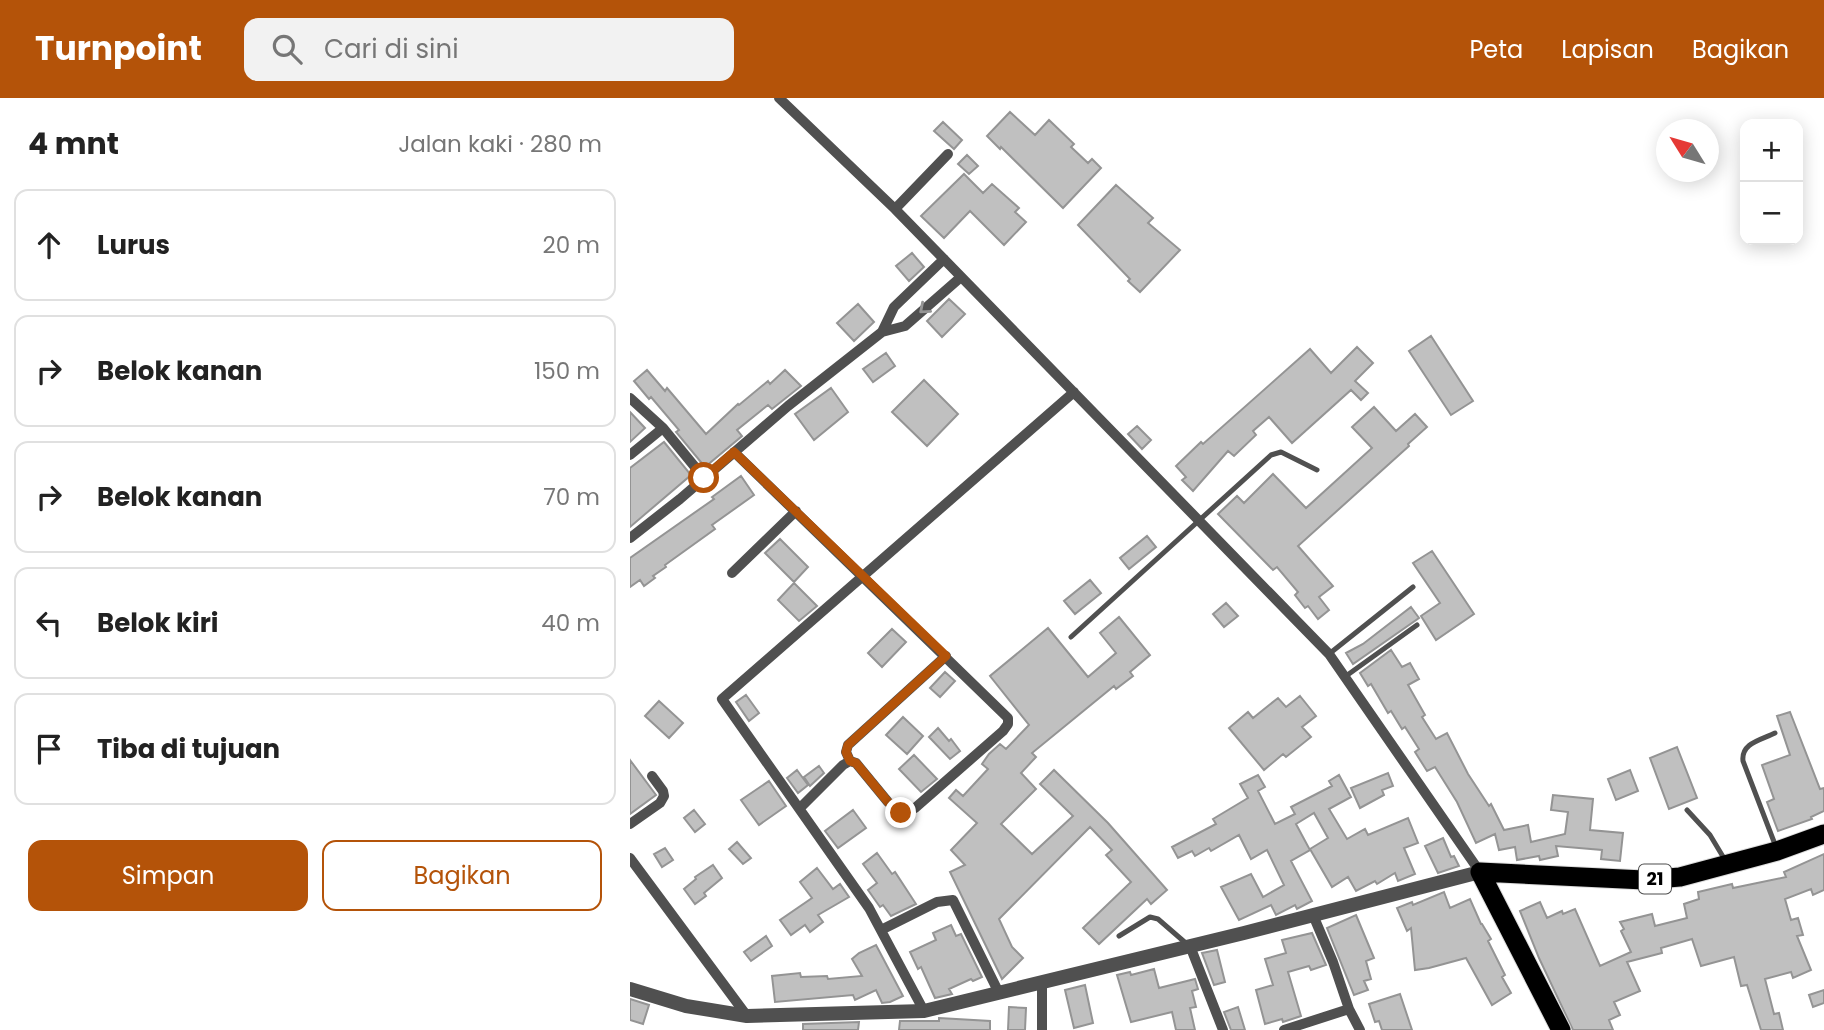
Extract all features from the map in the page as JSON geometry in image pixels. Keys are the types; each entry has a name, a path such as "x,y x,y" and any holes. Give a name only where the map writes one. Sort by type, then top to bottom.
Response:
{"highway":[{"name":"21","path":"1480,872 1644,880 1680,877 1777,851 1824,834"},
{"path":"1480,872 1560,1030"}],"street":[{"path":"630,989 685,1006 747,1016 924,1011 1480,872 1329,654 895,209 779,98"},
{"path":"895,209 948,154"},
{"path":"882,332 894,307 944,259"},
{"path":"630,538 882,332 905,326 961,277"},
{"path":"924,1011 869,908 722,699 1074,392"},
{"path":"630,398 663,428 704,478"},
{"path":"630,455 663,428"},
{"path":"734,452 796,511 946,656 1004,713 1008,724 1003,730 909,812 901,813 896,811 856,763 850,761 846,752 848,745 946,656"},
{"path":"732,573 796,511"},
{"path":"800,808 850,761"},
{"path":"630,824 660,803 664,796 652,776"},
{"path":"630,858 747,1016"},
{"path":"881,930 937,902 953,900 999,993"},
{"path":"1313,915 1349,1009 1360,1030"},
{"path":"1189,946 1223,1030"},
{"path":"1042,982 1042,1030"},
{"path":"1284,1030 1349,1009"}],"lane":[{"path":"1072,637 1276,453 1281,452 1317,470"},
{"path":"1329,654 1413,587"},
{"path":"1346,676 1418,625"},
{"path":"1775,733 1746,746 1742,753 1777,851"},
{"path":"1687,810 1710,835 1726,863"},
{"path":"1119,936 1150,917 1158,919 1189,946"}],"building":[{"path":"1010,112 1035,135 1049,120 1074,144 1071,147 1088,163 1092,159 1101,168 1063,208 987,136"},
{"path":"943,122 962,140 954,149 934,131"},
{"path":"967,155 978,166 969,174 958,164"},
{"path":"964,174 983,193 992,184 1019,208 1015,212 1026,222 1004,245 970,211 944,238 921,216"},
{"path":"1116,185 1153,218 1148,223 1180,250 1140,292 1078,225"},
{"path":"912,253 924,267 909,281 896,266"},
{"path":"949,299 965,314 942,337 927,321"},
{"path":"858,304 874,322 854,341 837,323"},
{"path":"1431,336 1473,401 1451,415 1409,351"},
{"path":"1357,347 1373,363 1355,381 1368,393 1361,400 1351,390 1292,443 1269,417 1253,431 1256,435 1234,456 1228,451 1193,491 1182,480 1186,477 1176,466 1310,349 1331,373"},
{"path":"886,353 895,366 873,382 863,369"},
{"path":"647,370 665,391 667,388 706,434 738,404 768,381 770,384 785,370 801,386 772,409 768,405 737,430 742,436 705,467 676,432 679,430 634,381"},
{"path":"924,380 958,414 927,446 892,412"},
{"path":"831,388 848,412 814,440 795,414"},
{"path":"1374,407 1396,431 1415,414 1427,427 1298,546 1333,586 1319,597 1329,610 1318,619 1308,606 1305,608 1295,595 1298,592 1277,567 1273,570 1218,514 1237,496 1244,503 1273,474 1306,508 1372,448 1352,427"},
{"path":"630,412 645,428 630,442"},
{"path":"1137,426 1151,440 1142,449 1128,434"},
{"path":"664,442 691,475 630,527 630,468"},
{"path":"741,476 754,495 712,525 715,529 665,565 666,567 653,576 655,578 644,586 640,580 630,587 630,558 714,499 712,497"},
{"path":"1147,536 1156,547 1129,569 1120,558"},
{"path":"780,539 808,567 794,582 765,553"},
{"path":"1432,551 1474,614 1436,640 1421,616 1440,603 1413,563"},
{"path":"1090,580 1101,593 1075,614 1064,601"},
{"path":"794,583 817,606 799,621 778,600"},
{"path":"1226,603 1238,616 1224,627 1213,614"},
{"path":"1411,607 1419,618 1353,664 1346,653 1363,644"},
{"path":"1119,617 1150,655 1130,672 1133,676 1116,689 1114,686 1032,753 1036,757 1021,773 1036,789 1001,824 1032,854 1073,816 1040,784 1054,770 1108,823 1167,890 1151,904 1147,899 1099,944 1083,928 1131,882 1106,855 1112,850 1090,827 999,919 1012,947 1023,958 1002,979 950,872 965,865 951,850 977,823 949,798 956,790 963,796 988,769 982,764 989,754 1000,744 1006,749 1029,725 990,676 1048,628 1088,677 1116,653 1100,633"},
{"path":"892,629 906,642 882,667 868,653"},
{"path":"1391,650 1402,667 1410,663 1419,679 1408,685 1425,715 1422,717 1436,739 1447,733 1468,774 1489,806 1491,804 1504,830 1528,825 1531,842 1565,834 1568,812 1551,810 1553,795 1593,799 1590,830 1623,833 1620,861 1601,859 1602,850 1556,846 1558,856 1540,860 1539,856 1517,860 1515,847 1499,850 1495,834 1476,843 1457,802 1435,767 1427,771 1415,752 1419,749 1405,727 1402,729 1391,711 1388,713 1371,684 1368,686 1360,673"},
{"path":"945,672 955,681 940,697 930,688"},
{"path":"746,695 759,713 749,721 736,702"},
{"path":"1300,696 1316,716 1302,727 1311,737 1286,757 1283,754 1264,770 1229,728 1248,712 1253,718 1278,698 1286,707"},
{"path":"659,701 683,723 669,738 645,716"},
{"path":"1790,712 1820,789 1824,788 1824,811 1811,817 1812,819 1778,831 1767,802 1774,799 1762,765 1790,755 1777,716"},
{"path":"903,717 923,736 907,754 886,735"},
{"path":"938,728 960,751 950,759 929,737"},
{"path":"1677,747 1697,798 1669,809 1650,758"},
{"path":"914,755 937,779 921,792 899,769"},
{"path":"630,760 656,795 630,814"},
{"path":"819,766 824,773 810,786 804,777"},
{"path":"797,770 808,785 798,793 787,778"},
{"path":"1630,770 1638,791 1616,800 1608,779"},
{"path":"1388,773 1393,786 1382,790 1384,795 1360,808 1351,788"},
{"path":"1258,775 1265,787 1258,791 1275,824 1295,814 1291,807 1332,786 1329,781 1339,775 1351,797 1329,809 1347,839 1365,829 1368,835 1408,818 1418,843 1404,848 1415,874 1398,881 1395,873 1377,884 1375,881 1356,891 1348,877 1332,887 1310,849 1328,838 1314,813 1296,824 1310,850 1291,861 1312,901 1297,909 1295,905 1276,915 1271,905 1239,920 1221,887 1251,874 1263,897 1284,885 1267,850 1251,859 1239,835 1211,851 1209,848 1195,856 1192,851 1178,858 1172,847 1216,824 1213,819 1248,798 1240,784"},
{"path":"769,781 786,806 759,825 741,800"},
{"path":"694,810 705,824 695,832 684,818"},
{"path":"853,810 866,828 838,848 825,831"},
{"path":"1443,838 1451,857 1454,856 1459,866 1438,873 1425,846"},
{"path":"737,842 751,858 743,864 729,849"},
{"path":"665,848 673,860 662,867 654,854"},
{"path":"877,853 892,874 895,872 916,904 891,916 883,905 880,907 868,890 877,883 863,864"},
{"path":"1824,854 1824,890 1813,895 1811,889 1785,899 1791,920 1798,918 1803,935 1797,936 1811,970 1793,978 1791,972 1765,979 1774,1014 1779,1013 1783,1030 1761,1030 1747,985 1741,986 1734,957 1701,966 1692,939 1661,948 1662,953 1627,962 1640,991 1614,1002 1620,1015 1609,1020 1613,1030 1573,1030 1520,911 1540,902 1547,918 1575,909 1600,966 1631,952 1621,931 1624,929 1620,922 1652,914 1655,926 1687,918 1684,904 1699,899 1698,892 1732,884 1733,888 1786,877 1784,872"},
{"path":"713,865 722,878 695,904 684,889 695,877"},
{"path":"817,868 833,889 840,884 849,897 818,915 823,922 810,932 805,925 791,935 780,920 812,898 800,882"},
{"path":"1444,892 1450,908 1470,899 1491,939 1488,941 1511,993 1492,1005 1466,958 1415,970 1411,928 1407,931 1397,908 1412,902 1413,905"},
{"path":"1356,915 1374,958 1366,961 1371,979 1364,981 1368,990 1354,995 1327,928"},
{"path":"951,925 956,936 961,934 982,977 949,989 952,994 935,998 921,967 918,969 910,952 936,940 933,933"},
{"path":"1312,933 1326,965 1311,970 1309,966 1288,972 1301,1016 1265,1024 1256,990 1273,985 1265,959 1286,953 1282,940"},
{"path":"766,936 772,946 751,961 744,952"},
{"path":"876,945 903,996 882,1003 876,990 855,1000 853,995 775,1002 772,976 800,973 801,977 827,976 828,979 862,976 852,959"},
{"path":"1217,950 1225,982 1214,985 1202,953"},
{"path":"1154,969 1159,988 1195,979 1198,989 1192,991 1196,1007 1190,1008 1195,1030 1176,1030 1172,1012 1131,1022 1117,975 1130,972 1131,975"},
{"path":"1085,985 1093,1023 1074,1028 1065,990"},
{"path":"1824,990 1824,1003 1813,1007 1809,995"},
{"path":"1400,994 1412,1030 1382,1030 1379,1021 1375,1022 1369,1004"},
{"path":"630,999 649,1005 643,1024 630,1020"},
{"path":"1009,1007 1026,1008 1025,1030 1008,1030"},
{"path":"1238,1007 1245,1030 1231,1030 1224,1012"},
{"path":"939,1018 990,1021 990,1030 899,1030 900,1021 939,1021"},
{"path":"859,1022 858,1030 803,1030 803,1024"}],"route":[{"path":"704,478 734,452 946,656 848,745 846,752 850,761 856,763 896,811 901,813"}]}
